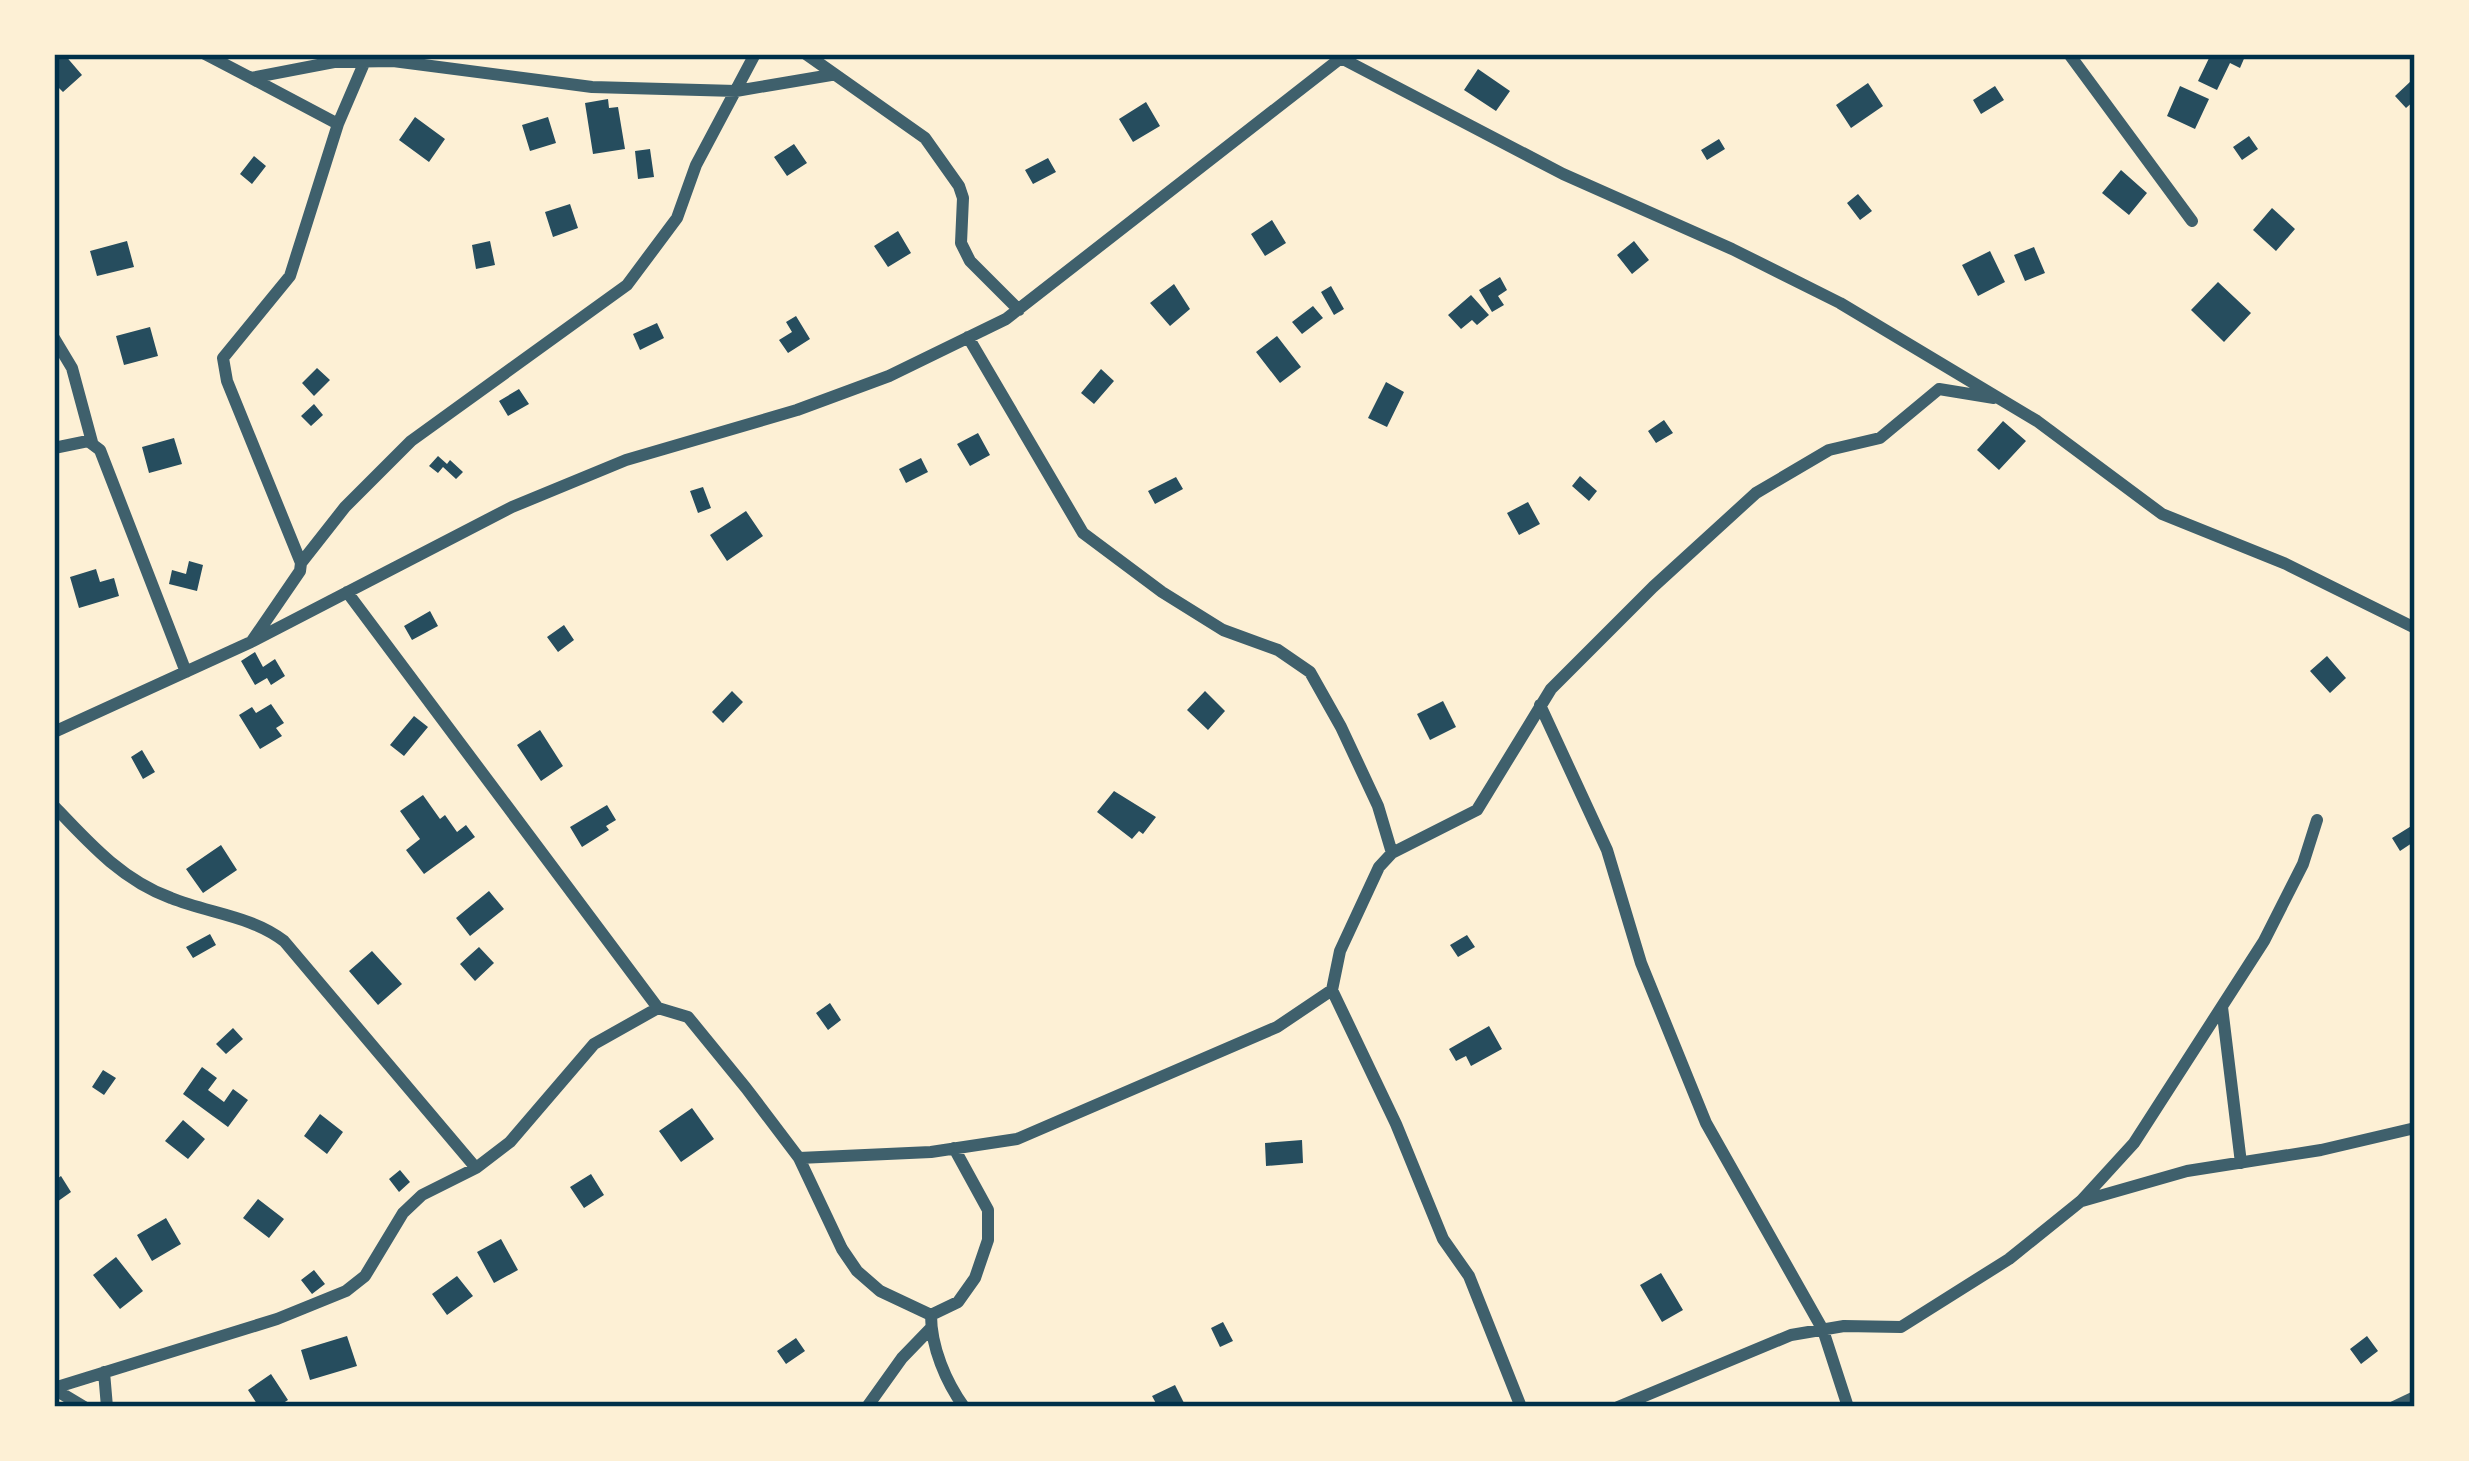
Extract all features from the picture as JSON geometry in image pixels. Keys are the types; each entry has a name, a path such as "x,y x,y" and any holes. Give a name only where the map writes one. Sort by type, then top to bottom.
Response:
{"street":[{"path":"205,54 338,124"},
{"path":"301,563 345,507 411,441 627,285 676,218 696,165 755,54"},
{"path":"806,54 925,138 959,187 963,198 961,243 970,261 1018,310"},
{"path":"2069,54 2192,221"},
{"path":"54,732 251,642 512,507 599,469 797,410 889,376 968,337 1018,310 1343,56 1563,173 1793,278 1881,326 2037,422 2162,514 2286,563 2415,628"},
{"path":"250,78 365,61 592,87 736,91 831,75"},
{"path":"251,642 301,563 222,368 223,358 290,276 338,124 365,61"},
{"path":"968,337 1083,533 1223,630 1278,650 1310,672 1378,806 1392,853"},
{"path":"54,338 72,368 92,442 100,450 187,672"},
{"path":"1521,1407 1469,1276 1443,1239 1396,1124 1332,990 1340,951 1356,911 1379,867 1392,853 1477,810 1551,689 1756,493 1829,450 1880,438 1939,389 1994,398"},
{"path":"54,448 92,442"},
{"path":"347,592 658,1008 688,1017 799,1158 856,1270 931,1322 952,1391 964,1407"},
{"path":"1540,705 1607,850 1642,963 1706,1123 1822,1330 1848,1407"},
{"path":"54,806 103,858 142,886 258,925 284,941 476,1168"},
{"path":"1618,1407 1791,1335 1901,1327 2009,1259 2081,1201 2134,1143 2264,941 2294,883 2317,820"},
{"path":"799,1158 1016,1139 1277,1027 1332,990"},
{"path":"2222,1007 2241,1162"},
{"path":"54,1388 277,1319 346,1291 365,1276 413,1204 476,1168 534,1118 594,1044 658,1008"},
{"path":"2081,1201 2187,1171 2361,1142 2415,1128"},
{"path":"867,1407 931,1322 958,1302 975,1278 988,1240 988,1210 954,1148"},
{"path":"104,1372 107,1407"},
{"path":"54,1388 84,1407"},
{"path":"2394,1407 2415,1396"}],"building":[{"path":"54,54 64,54 82,75 63,92 54,83"},
{"path":"2211,54 2246,54 2240,68 2230,63 2217,90 2198,81"},
{"path":"1478,69 1510,91 1496,111 1464,90"},
{"path":"2411,81 2415,100 2406,108 2395,96"},
{"path":"1868,83 1883,106 1851,128 1836,105"},
{"path":"1995,86 2004,100 1981,114 1973,100"},
{"path":"2180,86 2209,99 2195,129 2167,116"},
{"path":"608,99 609,108 618,107 625,149 593,154 585,103"},
{"path":"1146,102 1160,126 1133,142 1119,119"},
{"path":"415,117 445,139 429,162 399,140"},
{"path":"548,117 556,143 530,151 522,125"},
{"path":"2249,136 2258,149 2242,160 2233,147"},
{"path":"1719,139 1725,149 1707,160 1701,150"},
{"path":"794,144 807,163 787,176 774,157"},
{"path":"650,149 654,177 638,179 635,151"},
{"path":"254,156 266,166 252,184 240,174"},
{"path":"1048,158 1056,172 1033,184 1025,170"},
{"path":"2121,170 2147,193 2129,215 2102,193"},
{"path":"1858,194 1872,211 1860,220 1847,203"},
{"path":"570,204 578,228 553,237 545,212"},
{"path":"2272,208 2295,229 2276,251 2253,230"},
{"path":"1272,220 1286,243 1265,256 1251,234"},
{"path":"898,231 911,253 888,267 874,246"},
{"path":"127,241 134,267 97,276 90,251"},
{"path":"490,241 495,265 476,269 472,245"},
{"path":"1634,241 1649,260 1632,274 1617,255"},
{"path":"2034,247 2045,273 2025,281 2014,255"},
{"path":"1990,251 2005,282 1978,296 1962,265"},
{"path":"1500,277 1507,290 1498,296 1504,305 1492,312 1479,290"},
{"path":"2218,282 2251,313 2224,342 2191,310"},
{"path":"1174,284 1190,309 1170,326 1150,303"},
{"path":"1331,286 1344,309 1334,315 1321,292"},
{"path":"1471,295 1489,315 1461,329 1448,315"},
{"path":"1313,306 1323,318 1302,334 1292,322"},
{"path":"796,316 810,339 788,353 779,340 792,332 786,322"},
{"path":"657,323 664,338 640,350 633,334"},
{"path":"150,327 158,356 124,365 116,336"},
{"path":"1277,336 1301,367 1280,383 1256,352"},
{"path":"317,368 330,380 314,396 302,383"},
{"path":"1101,369 1114,381 1094,404 1081,393"},
{"path":"1386,382 1404,392 1387,427 1368,418"},
{"path":"519,389 529,404 508,416 499,401"},
{"path":"314,404 323,415 311,426 301,416"},
{"path":"1664,420 1673,433 1656,443 1648,431"},
{"path":"2003,421 2026,441 1999,470 1977,450"},
{"path":"978,433 990,455 970,466 957,444"},
{"path":"174,438 182,464 149,473 142,447"},
{"path":"438,456 463,472 456,479 443,467 438,473 429,466"},
{"path":"921,458 928,472 906,483 899,469"},
{"path":"1580,476 1597,491 1589,501 1572,486"},
{"path":"1176,477 1183,489 1155,504 1148,491"},
{"path":"703,487 711,508 698,513 690,491"},
{"path":"1528,502 1540,524 1519,535 1507,513"},
{"path":"746,511 763,536 727,561 710,535"},
{"path":"189,561 203,565 197,591 169,584 172,570 186,574"},
{"path":"96,569 100,582 114,578 119,596 79,608 70,577"},
{"path":"430,611 438,626 412,640 404,626"},
{"path":"564,625 574,640 558,652 547,637"},
{"path":"255,652 263,667 275,659 285,676 271,685 267,678 255,685 241,661"},
{"path":"2327,656 2346,678 2330,693 2310,671"},
{"path":"732,691 743,702 723,723 712,712"},
{"path":"1205,691 1225,711 1208,730 1187,710"},
{"path":"1443,701 1456,727 1430,740 1417,714"},
{"path":"271,704 284,723 276,728 282,736 260,749 239,715 252,707 256,713"},
{"path":"414,716 428,727 404,756 390,745"},
{"path":"540,730 563,766 541,781 517,745"},
{"path":"142,750 155,772 143,779 131,757"},
{"path":"1114,791 1156,817 1143,834 1139,831 1132,839 1097,812"},
{"path":"423,795 440,819 445,815 457,832 466,825 475,837 424,874 406,850 420,839 400,811"},
{"path":"607,805 616,820 582,847 570,827"},
{"path":"2413,825 2415,841 2400,851 2392,838"},
{"path":"221,845 237,870 203,893 186,869"},
{"path":"489,891 504,909 470,936 456,918"},
{"path":"210,934 216,945 193,958 186,947"},
{"path":"1467,935 1475,947 1458,957 1450,945"},
{"path":"479,947 494,963 475,981 460,964"},
{"path":"372,951 402,984 378,1005 349,971"},
{"path":"830,1003 841,1020 828,1030 816,1013"},
{"path":"1489,1026 1502,1049 1471,1066 1466,1056 1456,1061 1449,1049"},
{"path":"233,1028 243,1039 226,1054 216,1044"},
{"path":"202,1067 217,1078 208,1090 224,1102 233,1089 248,1100 228,1127 183,1094"},
{"path":"103,1070 116,1078 104,1095 92,1087"},
{"path":"692,1108 714,1139 681,1162 659,1131"},
{"path":"320,1114 343,1132 327,1154 304,1136"},
{"path":"183,1120 205,1139 188,1159 165,1141"},
{"path":"1302,1140 1303,1163 1266,1166 1265,1143"},
{"path":"400,1170 410,1182 399,1192 389,1179"},
{"path":"591,1174 604,1195 584,1208 570,1187"},
{"path":"61,1176 71,1192 54,1204 54,1181"},
{"path":"258,1199 284,1219 269,1238 243,1218"},
{"path":"166,1218 181,1244 152,1261 137,1235"},
{"path":"501,1239 518,1270 494,1283 477,1252"},
{"path":"116,1257 143,1291 120,1309 93,1275"},
{"path":"314,1270 325,1284 312,1294 301,1280"},
{"path":"1661,1273 1683,1310 1662,1322 1640,1285"},
{"path":"457,1276 473,1296 447,1315 432,1294"},
{"path":"1223,1322 1233,1341 1220,1347 1211,1328"},
{"path":"347,1336 357,1366 310,1380 301,1350"},
{"path":"2367,1336 2378,1351 2361,1364 2350,1349"},
{"path":"796,1338 805,1351 786,1364 777,1351"},
{"path":"271,1374 288,1400 277,1407 259,1407 248,1390"},
{"path":"1175,1385 1186,1407 1158,1407 1152,1396"}]}
